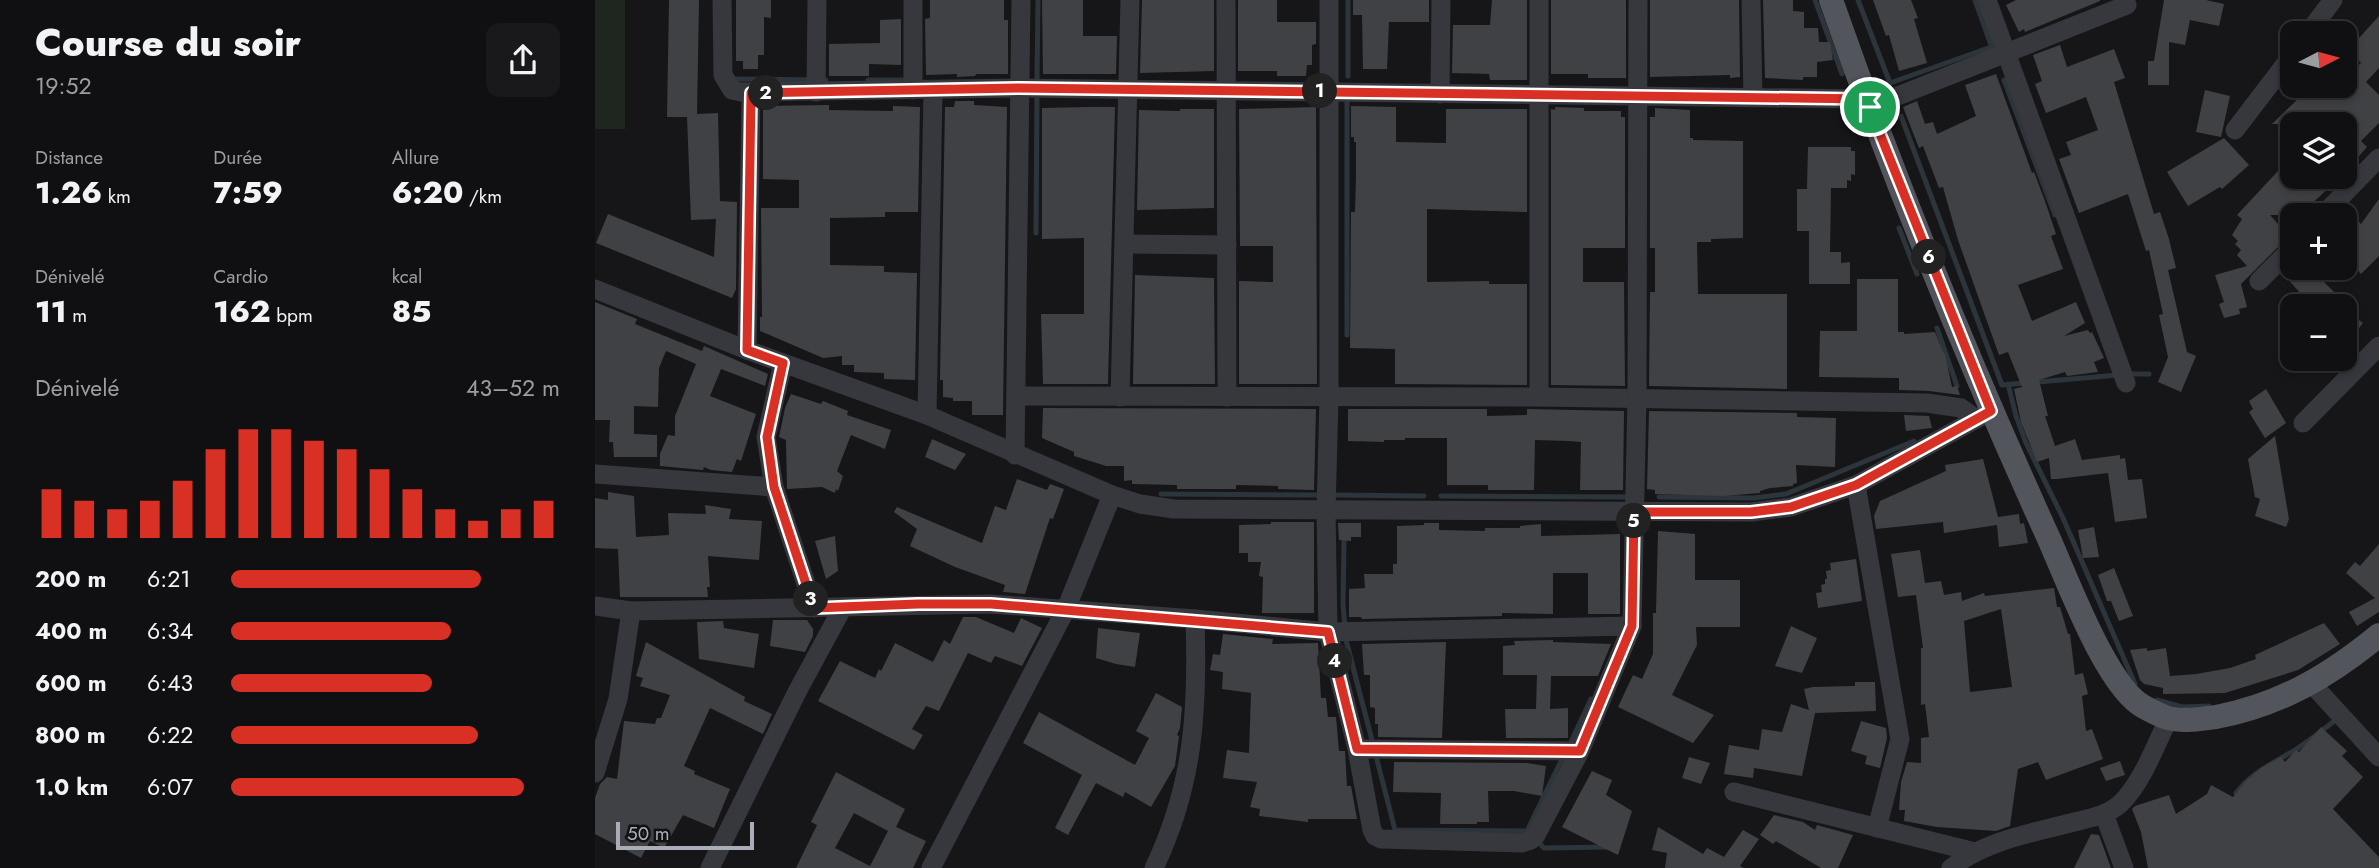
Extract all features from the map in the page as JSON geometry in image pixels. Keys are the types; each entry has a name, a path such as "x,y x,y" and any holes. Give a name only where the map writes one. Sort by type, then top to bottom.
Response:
{"main road":[{"path":"1831,0 1983,415 2098,647 2122,688 2141,705 2169,718 2203,719 2237,713 2271,703 2311,683 2379,635"}],"street":[{"path":"722,0 723,75 732,90 751,93 1019,88 1753,97 1868,103 2127,5"},
{"path":"816,92 817,0"},
{"path":"913,0 913,90"},
{"path":"1015,455 1021,0"},
{"path":"1120,397 1130,0"},
{"path":"1227,0 1227,397"},
{"path":"1329,0 1329,398 1326,511 1328,632 1375,836 1381,839 1523,843 1536,835 1580,751 1632,626 1637,398 1638,0"},
{"path":"1440,94 1441,0"},
{"path":"1539,0 1539,397"},
{"path":"1751,0 1753,97"},
{"path":"1987,0 2126,383"},
{"path":"2317,21 2333,0"},
{"path":"2235,130 2280,71"},
{"path":"927,415 933,90"},
{"path":"747,350 751,93"},
{"path":"2335,203 2379,158"},
{"path":"1124,244 1227,245"},
{"path":"2259,281 2280,260"},
{"path":"595,289 747,350 927,415 1112,495 1140,504 1174,509 1751,512 1791,507 1856,485 1983,415"},
{"path":"2302,423 2379,346"},
{"path":"783,363 767,437 774,487 814,608"},
{"path":"1016,396 1539,397 1927,403 1961,408 1983,415"},
{"path":"595,474 774,487"},
{"path":"1856,485 1899,738 1877,828"},
{"path":"931,868 1066,609 1112,495"},
{"path":"595,606 631,611 991,604 1328,632 1632,626"},
{"path":"709,868 843,607"},
{"path":"595,773 618,698 631,611"},
{"path":"1154,868 1177,811 1193,739 1197,701 1195,619"},
{"path":"2311,683 2379,757"},
{"path":"1951,868 1975,852 2000,842 2104,814 2121,803 2135,784 2169,718"},
{"path":"1357,749 1580,751"},
{"path":"1734,792 1975,852"},
{"path":"2104,814 2124,868"}],"shaded area":[{"path":"595,0 625,0 625,129 595,129"}],"building":[{"path":"669,0 699,0 697,114 718,113 720,201 737,202 736,289 732,298 596,243 608,214 714,257 716,219 691,220 687,117 667,117"},
{"path":"736,0 771,0 771,18 764,17 764,55 758,55 758,69 743,69 743,61 736,61"},
{"path":"930,0 1004,0 1004,20 1008,20 1008,74 957,77 957,74 926,75 925,19 930,18"},
{"path":"1042,0 1083,0 1083,36 1117,36 1116,74 1043,74"},
{"path":"1142,0 1214,0 1214,71 1140,73"},
{"path":"1238,0 1277,0 1277,22 1316,22 1316,44 1312,45 1312,65 1307,65 1306,76 1277,76 1277,71 1238,71"},
{"path":"1353,0 1429,0 1429,22 1389,22 1387,69 1363,69 1362,15 1353,15"},
{"path":"1492,0 1527,0 1527,80 1490,80 1489,74 1452,73 1453,25 1490,25"},
{"path":"1551,0 1626,0 1626,78 1551,74"},
{"path":"1650,0 1739,0 1740,77 1650,77"},
{"path":"1763,0 1793,0 1793,11 1804,12 1804,28 1818,28 1819,42 1830,42 1833,60 1817,62 1817,77 1803,77 1803,80 1765,78"},
{"path":"1873,0 1911,0 1918,18 1914,19 1927,63 1899,71 1889,35 1886,36"},
{"path":"2016,0 2100,1 2025,32 2024,29 2019,32 2006,5"},
{"path":"2164,0 2206,0 2224,4 2219,26 2190,20 2185,45 2169,42 2169,85 2148,85 2148,61 2154,61"},
{"path":"2379,16 2379,68 2366,82 2379,95 2379,123 2361,141 2367,147 2357,158 2357,112 2284,112 2299,98 2357,98 2357,67 2361,63 2357,58 2357,40"},
{"path":"901,19 901,65 869,64 869,76 829,76 829,44 880,43 880,20"},
{"path":"2060,45 2067,67 2114,49 2125,78 2114,82 2154,214 2160,212 2169,239 2176,268 2168,270 2187,352 2196,356 2181,392 2158,382 2168,357 2159,315 2163,314 2149,250 2146,251 2128,194 2079,213 2059,159 2071,155 2066,142 2098,130 2086,97 2046,113 2035,84 2042,81 2033,55"},
{"path":"1996,74 2045,201 2056,234 2051,236 2063,269 2018,285 2032,321 2076,302 2085,323 2064,336 2088,330 2092,332 2104,358 2094,362 2098,372 2067,376 2065,372 2039,380 2048,416 2045,416 2055,446 2075,439 2082,460 2120,455 2120,459 2125,458 2128,480 2142,479 2147,518 2115,522 2108,473 2051,479 2049,458 2037,462 2021,422 2014,389 2022,387 2008,352 1999,355 1958,240 1943,187 1939,188 1923,146 1919,148 1903,107 1917,101 1925,124 1933,122 1937,134 1976,116 1965,85"},
{"path":"2205,90 2230,96 2221,137 2196,132"},
{"path":"955,101 974,101 974,105 1007,107 1003,415 972,415 972,401 953,401 953,398 943,397 943,380 940,380 945,107 954,107"},
{"path":"829,105 829,110 893,111 893,106 920,107 918,212 885,212 885,217 830,218 830,265 884,266 884,272 917,273 915,380 884,379 884,373 854,372 854,365 842,365 842,356 823,358 760,331 761,208 799,208 799,180 763,179 763,106"},
{"path":"1351,106 1396,107 1396,142 1446,143 1446,109 1527,109 1527,212 1427,209 1427,282 1489,281 1489,284 1527,284 1527,385 1395,384 1395,349 1350,348 1351,212 1355,212 1356,177 1356,142 1354,137 1351,137"},
{"path":"1115,107 1108,384 1043,384 1041,314 1084,314 1084,238 1042,239 1042,108"},
{"path":"1316,107 1317,384 1239,384 1239,281 1273,282 1273,246 1240,246 1239,109"},
{"path":"1555,107 1584,108 1584,111 1621,111 1621,117 1625,117 1625,248 1583,248 1583,282 1624,282 1625,386 1551,385 1551,109 1555,110"},
{"path":"1655,108 1690,110 1690,138 1693,140 1743,141 1743,238 1697,242 1698,294 1787,294 1787,389 1649,386 1650,292 1655,292 1655,248 1650,248 1650,117 1655,117"},
{"path":"1214,109 1214,208 1137,210 1139,110"},
{"path":"2280,116 2280,124 2272,124"},
{"path":"2224,138 2249,165 2222,189 2220,187 2188,206 2167,172"},
{"path":"1808,147 1851,147 1851,151 1855,151 1855,175 1851,174 1851,181 1847,180 1847,188 1831,188 1830,252 1841,252 1841,263 1850,262 1850,284 1809,284 1809,231 1797,231 1797,189 1807,189"},
{"path":"2280,169 2280,189 2327,189 2313,203 2280,203 2280,215 2270,215 2280,226 2280,245 2241,284 2247,307 2239,309 2240,314 2224,318 2219,304 2224,302 2215,275 2247,266 2237,255 2241,250 2232,235 2242,219 2237,215"},
{"path":"2379,199 2379,256 2361,274 2357,269 2357,219 2361,224"},
{"path":"1135,275 1214,278 1215,384 1133,384"},
{"path":"1857,279 1898,279 1898,332 1935,332 1945,354 1952,387 1957,386 1960,395 1899,390 1899,378 1819,377 1820,331 1857,331"},
{"path":"2288,280 2322,280 2336,294 2301,294"},
{"path":"595,302 637,319 635,324 702,351 704,346 768,374 765,386 721,369 710,396 756,414 741,461 737,459 732,472 704,467 703,470 660,466 660,454 668,435 675,436 675,416 696,364 666,351 659,368 658,407 634,406 634,434 657,435 657,457 614,457 613,442 609,442 610,420 595,420"},
{"path":"2357,319 2363,323 2357,331"},
{"path":"2266,389 2286,423 2265,438 2249,412 2253,409 2249,401"},
{"path":"791,394 821,404 823,401 848,411 847,415 891,430 885,449 851,435 837,471 843,476 838,491 836,489 835,493 822,487 787,489 786,440 779,437"},
{"path":"1043,408 1316,409 1314,490 1236,485 1236,489 1177,489 1177,485 1132,484 1132,480 1124,481 1124,466 1106,466 1074,456 1074,452 1042,438"},
{"path":"1348,409 1487,409 1487,416 1527,415 1527,409 1624,411 1623,490 1580,490 1581,442 1535,440 1534,490 1488,490 1488,485 1447,485 1447,438 1348,441"},
{"path":"1649,411 1797,413 1797,417 1836,418 1835,467 1796,465 1797,483 1793,486 1770,488 1760,493 1723,496 1655,494 1655,490 1647,489"},
{"path":"1904,415 1929,416 1932,428 1906,431"},
{"path":"2275,436 2289,519 2286,527 2255,516 2260,499 2255,497 2248,459"},
{"path":"932,439 966,454 955,470 925,457"},
{"path":"1983,459 1998,517 2019,514 2020,524 2024,523 2028,543 1999,547 1997,525 1944,533 1943,522 1876,529 1874,516 1880,501 1946,471 1945,465"},
{"path":"1017,479 1047,490 1050,484 1064,489 1053,519 1050,518 1025,594 1003,592 1005,585 955,567 910,546 917,529 894,512 897,507 982,543 995,506 1006,510"},
{"path":"608,492 634,496 636,537 669,535 668,513 706,514 705,505 731,509 729,519 762,521 759,560 708,556 708,597 620,597 618,549 595,548 595,498 608,500"},
{"path":"1314,522 1314,613 1262,613 1263,577 1259,576 1261,562 1248,562 1248,553 1239,553 1239,525"},
{"path":"1338,523 1361,523 1361,537 1351,537 1351,541 1339,540"},
{"path":"1439,523 1439,530 1485,531 1485,528 1520,528 1541,524 1541,536 1620,534 1620,614 1588,614 1588,573 1553,573 1553,614 1502,613 1502,616 1362,619 1349,617 1349,589 1365,588 1364,574 1393,574 1393,564 1397,564 1397,526"},
{"path":"2094,527 2099,557 2083,558 2078,530"},
{"path":"1658,531 1695,534 1695,580 1740,580 1740,627 1696,627 1697,645 1672,695 1714,715 1693,743 1618,707 1633,675 1642,679 1653,654"},
{"path":"835,536 838,571 826,579 815,541"},
{"path":"2379,544 2379,612 2357,626 2349,612 2375,598 2346,573 2355,562 2360,566"},
{"path":"1920,550 1925,583 1941,581 1944,595 1961,592 1962,601 1984,593 1985,596 2054,588 2057,607 2060,607 2070,634 2075,675 2083,673 2088,694 2082,696 2086,731 2092,729 2103,759 2046,780 2038,762 2018,769 2010,826 1996,831 1937,827 1904,821 1905,810 1899,810 1901,782 1907,762 1921,763 1921,738 1929,737 1925,704 1921,705 1923,648 1916,595 1898,597 1891,554","holes":["2001,609 2012,687 1970,692 1964,621"]},
{"path":"1856,559 1862,601 1818,608 1816,593 1822,592 1821,585 1825,584 1827,579 1826,571 1831,570 1830,563"},
{"path":"2114,568 2133,616 2119,621 2111,601 2107,601 2098,575"},
{"path":"963,617 976,617 1014,633 1021,618 1042,628 1022,666 995,656 991,663 968,653 939,711 926,706 912,729 923,735 914,750 818,701 840,661 875,678 895,643 933,662 944,640 950,644"},
{"path":"773,620 807,620 813,629 813,636 805,652 770,646"},
{"path":"723,621 724,628 759,634 754,668 699,659 697,622"},
{"path":"2324,623 2340,644 2298,670 2225,693 2163,694 2163,688 2144,684 2140,680 2130,650 2166,648 2170,676 2196,674 2230,668 2256,659 2255,655"},
{"path":"1791,626 1817,638 1802,673 1775,666"},
{"path":"1098,628 1140,633 1135,667 1096,658"},
{"path":"1223,634 1273,639 1272,644 1318,643 1321,698 1326,698 1328,717 1336,717 1339,751 1345,751 1347,786 1351,786 1357,819 1308,819 1308,822 1259,816 1260,809 1250,807 1257,782 1223,778 1227,750 1249,753 1251,693 1222,689 1223,672 1210,670 1213,654 1220,655"},
{"path":"1553,640 1611,644 1598,676 1551,676 1550,709 1568,708 1568,738 1506,738 1505,709 1536,709 1537,675 1503,675 1503,646 1515,645 1514,641"},
{"path":"646,642 745,697 744,701 772,714 763,734 710,708 684,766 695,771 694,774 730,789 714,828 683,815 664,848 650,841 641,858 595,834 595,798 600,784 607,777 617,779 624,721 655,724 657,718 661,718 670,695 640,686 643,678 636,676"},
{"path":"1446,642 1442,738 1378,737 1375,708 1370,707 1370,675 1364,675 1362,644"},
{"path":"1855,682 1875,682 1876,711 1815,713 1802,776 1754,768 1753,778 1724,774 1729,745 1759,750 1762,729 1782,732 1791,704 1809,710 1804,689 1855,686"},
{"path":"1156,693 1182,707 1175,766 1151,807 1125,792 1123,797 1096,783 1068,835 1055,828 1082,775 1023,743 1039,712 1135,765 1149,738 1136,731"},
{"path":"1861,721 1886,728 1887,738 1880,768 1865,764 1867,756 1851,751"},
{"path":"2321,727 2347,751 2342,756 2363,777 2333,809 2379,857 2379,868 2148,868 2141,832 2132,809 2135,806 2169,795 2176,814 2207,794 2211,785 2233,797 2261,768 2281,757 2285,762 2296,750 2299,752"},
{"path":"1689,757 1710,763 1701,784 1682,778"},
{"path":"2120,761 2125,775 2106,781 2100,768"},
{"path":"1394,762 1527,763 1546,766 1542,796 1514,791 1488,791 1489,822 1440,824 1441,793 1393,792"},
{"path":"1592,771 1612,780 1606,795 1632,811 1618,855 1562,827"},
{"path":"836,772 905,809 896,827 926,841 913,868 796,868 817,825 811,822","holes":["854,813 888,831 870,866 835,848"]},
{"path":"1774,815 1803,822 1815,830 1817,825 1853,835 1838,868 1821,868 1776,841 1773,844 1760,835"},
{"path":"1658,827 1703,854 1707,848 1724,857 1743,830 1759,839 1740,866 1744,868 1665,868 1667,853 1652,850"},
{"path":"2091,834 2099,835 2111,868 2074,868"}],"waterway":[{"path":"1037,79 1038,0"},
{"path":"1348,0 1348,76"},
{"path":"1815,0 1842,74"},
{"path":"1858,0 1890,83 1991,47"},
{"path":"1975,0 1992,48"},
{"path":"731,79 826,80"},
{"path":"868,80 909,80"},
{"path":"2004,80 2055,215"},
{"path":"1036,233 1037,93"},
{"path":"1347,101 1347,335"},
{"path":"1901,116 2002,385 2118,375"},
{"path":"1899,228 1917,274"},
{"path":"1937,328 1957,386"},
{"path":"2128,374 2149,374"},
{"path":"2008,384 2026,443 2063,518 2135,684"},
{"path":"1659,497 1754,498 1786,494 1914,441"},
{"path":"1161,494 1322,495"},
{"path":"1337,495 1424,496"},
{"path":"1441,496 1629,497"},
{"path":"1344,540 1343,604 1346,640 1373,744"},
{"path":"1570,744 1591,699"},
{"path":"2157,700 2182,707 2209,706"},
{"path":"2236,793 2257,773 2333,722"},
{"path":"1376,756 1395,830 1527,831 1563,757"},
{"path":"1540,844 1544,848 1608,847"}],"route":[{"path":"1019,88 1328,91 1866,99 1870,107 1991,411 1856,485 1791,507 1751,512 1634,512 1632,626 1580,751 1357,749 1328,632 991,604 814,608 774,487 767,437 783,363 747,350 751,93 1019,88"}]}
